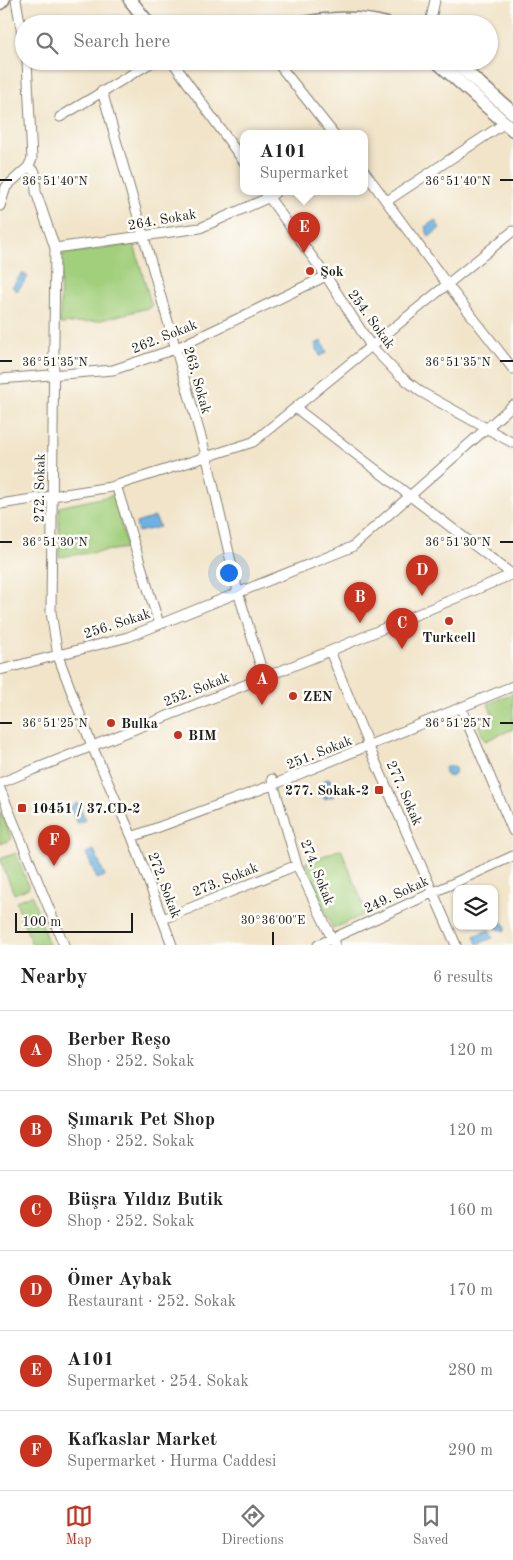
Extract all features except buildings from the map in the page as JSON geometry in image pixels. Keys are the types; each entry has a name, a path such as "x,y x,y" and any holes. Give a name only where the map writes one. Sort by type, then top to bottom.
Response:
{"main road":[{"path":"0,3 3,0"},
{"path":"130,0 142,15"},
{"path":"447,70 510,122"},
{"path":"462,70 510,122"}],"street":[{"path":"16,0 19,15"},
{"path":"432,15 435,0"},
{"path":"0,206 6,187 32,160 27,70"},
{"path":"60,117 138,70"},
{"path":"178,70 240,156"},
{"path":"283,70 331,130"},
{"name":"263. Sokak","path":"102,91 207,458 238,592 264,677"},
{"path":"388,201 510,122"},
{"name":"272. Sokak","path":"28,166 35,172 36,192 54,248 51,612 58,656 92,746 132,837 172,945"},
{"path":"368,176 447,284 513,369"},
{"name":"264. Sokak","path":"54,248 200,228 268,195"},
{"name":"254. Sokak","path":"271,195 371,346 398,375 421,392 513,443"},
{"path":"0,504 53,497 116,485 253,442 297,409 371,346 513,231"},
{"name":"262. Sokak","path":"0,379 113,370 175,349 326,276"},
{"name":"256. Sokak","path":"0,670 128,637 352,547 412,497 513,405"},
{"path":"297,409 513,574"},
{"path":"116,485 159,624"},
{"name":"252. Sokak","path":"0,783 330,651 513,574"},
{"name":"277. Sokak","path":"330,651 369,746 456,945"},
{"name":"251. Sokak","path":"132,837 369,746 513,686"},
{"path":"461,708 513,831"},
{"name":"274. Sokak","path":"273,782 298,865 333,942"},
{"path":"0,789 64,945"},
{"name":"249. Sokak","path":"318,945 333,942 434,892 513,856"},
{"name":"273. Sokak","path":"163,919 298,865"}],"green space":[{"path":"134,244 152,307 97,321 60,324 61,254"},
{"path":"114,495 127,548 59,557 59,507"},
{"path":"513,693 513,729 485,741 478,725 494,718 488,704"},
{"path":"0,811 12,839 0,844"},
{"path":"341,849 367,913 333,929 305,863"},
{"path":"16,853 29,888 14,894 0,859"},
{"path":"32,895 49,945 32,945 16,901"}],"water":[{"path":"435,220 440,228 429,237 425,227"},
{"path":"22,273 28,277 17,291 12,287"},
{"path":"322,341 327,353 320,356 315,344"},
{"path":"155,517 160,527 138,532 136,523"},
{"path":"450,765 456,771 450,777 444,771"},
{"path":"330,779 334,796 324,799 323,795 327,794 324,780"},
{"path":"78,803 85,820 77,823 69,807"},
{"path":"94,850 105,876 97,879 86,853"},
{"path":"498,915 506,927 504,931 498,929"},
{"path":"489,930 493,938 477,944 474,936"}],"place":[{"name":"A101","path":"304,253"},
{"name":"Şok","path":"310,271"},
{"name":"Ömer Aybak","path":"422,596"},
{"name":"Turkcell","path":"449,621"},
{"name":"Şımarık Pet Shop","path":"360,623"},
{"name":"Büşra Yıldız Butik","path":"402,649"},
{"name":"ZEN","path":"293,696"},
{"name":"Berber Reşo","path":"262,705"},
{"name":"Bulka","path":"111,723"},
{"name":"BIM","path":"178,735"},
{"name":"277. Sokak-2","path":"379,790"},
{"name":"10451 / 37.CD-2","path":"22,808"},
{"name":"Kafkaslar Market","path":"54,866"}]}
